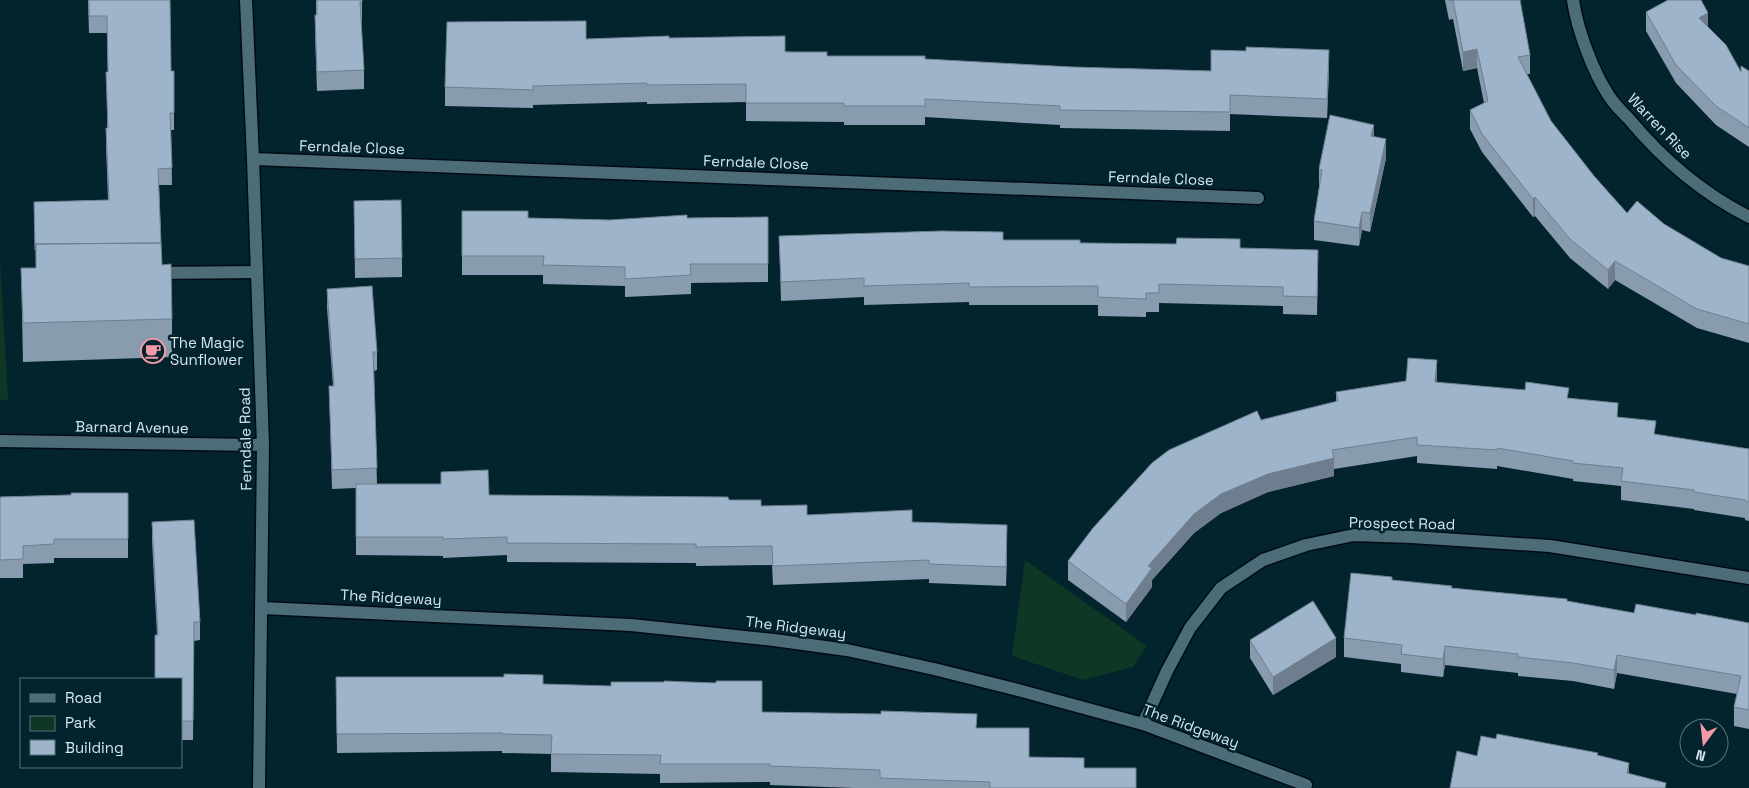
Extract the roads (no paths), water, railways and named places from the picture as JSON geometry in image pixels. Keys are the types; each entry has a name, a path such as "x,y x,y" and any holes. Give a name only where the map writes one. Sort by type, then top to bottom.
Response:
{"street":[{"name":"Ferndale Road","path":"246,0 254,159 262,445 259,788"},
{"name":"Warren Rise","path":"1573,0 1588,53 1609,96 1644,138 1685,175 1720,202 1749,218"},
{"name":"Ferndale Close","path":"254,159 1258,198"},
{"path":"142,273 257,272"},
{"name":"Barnard Avenue","path":"0,440 262,445"},
{"name":"Prospect Road","path":"1143,724 1167,671 1190,628 1221,588 1262,560 1306,544 1354,535 1550,546 1749,578"},
{"name":"The Ridgeway","path":"262,608 631,625 774,640 847,650 934,668 1143,724 1306,785"}],"place":[{"name":"The Magic Sunflower","path":"153,351"}]}
